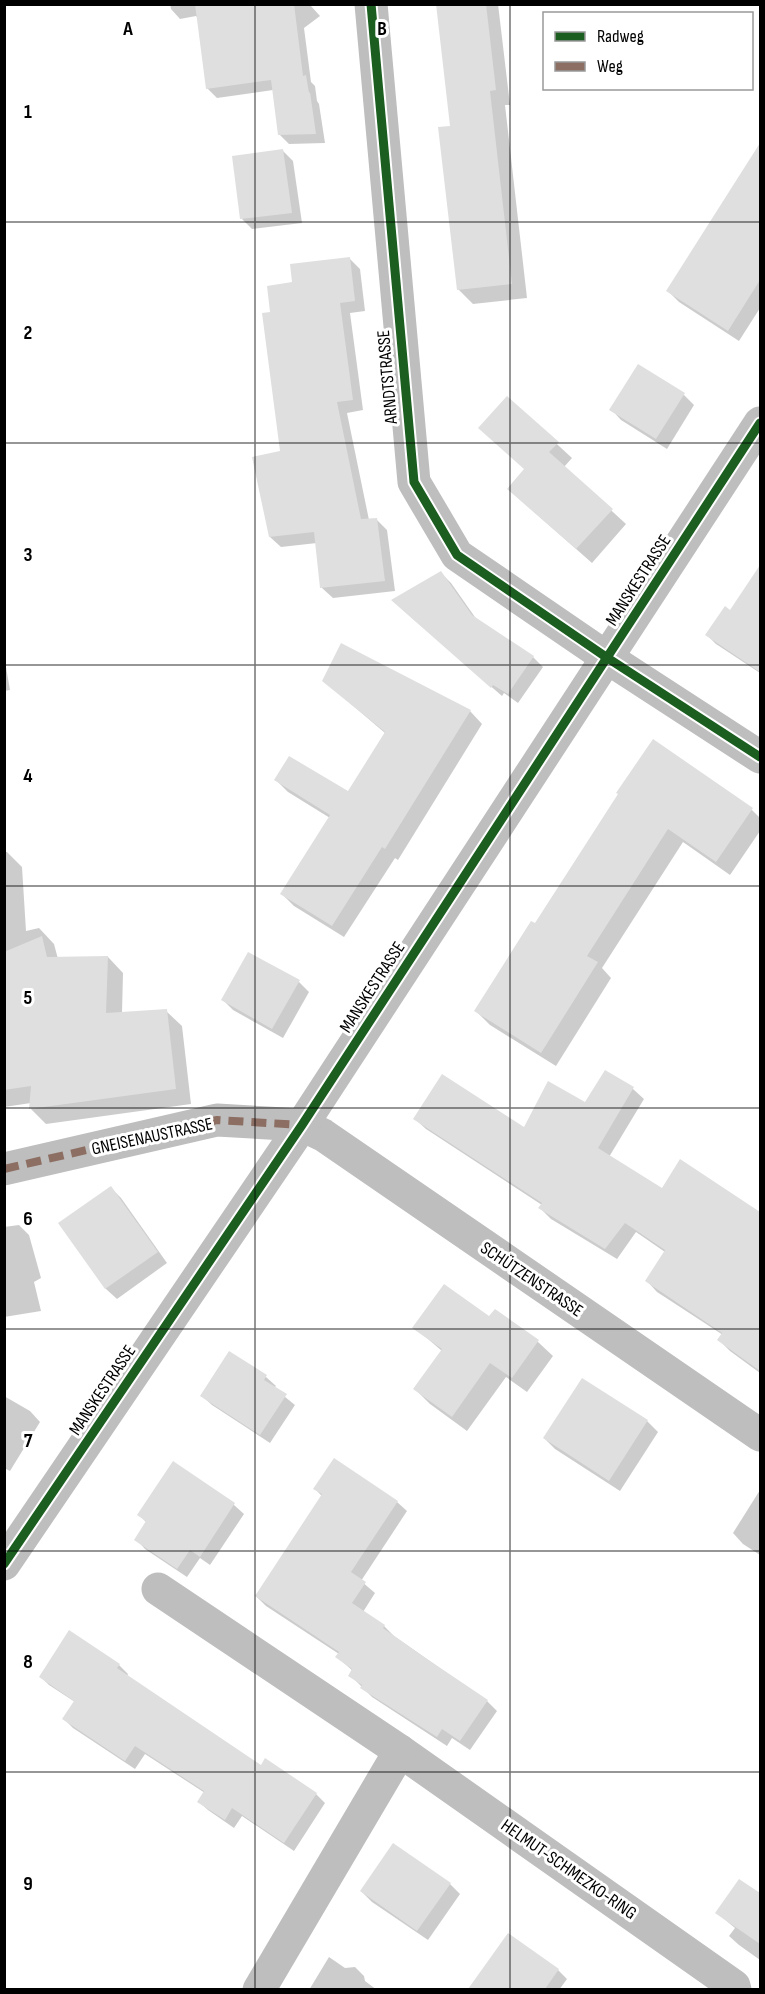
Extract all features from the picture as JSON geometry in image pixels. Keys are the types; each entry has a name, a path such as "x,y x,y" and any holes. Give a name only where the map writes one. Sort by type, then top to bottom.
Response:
{"street":[{"name":"ARNDTSTRASSE","path":"371,4 414,482 457,555 606,657 760,757"},
{"name":"MANSKESTRASSE","path":"4,1564 302,1125 760,423"},
{"name":"GNEISENAUSTRASSE","path":"4,1169 217,1120 302,1125"},
{"name":"SCHÜTZENSTRASSE","path":"302,1125 323,1135 760,1436"},
{"name":"HELMUT-SCHMEZKO-RING","path":"158,1589 400,1751 734,1986 735,1989"},
{"path":"259,1989 400,1751"}],"building":[{"path":"195,4 294,4 303,76 306,75 310,92 316,134 278,135 271,80 206,89"},
{"path":"436,4 486,4 496,90 490,91 512,284 457,290 438,127 450,126"},
{"path":"760,143 760,280 728,331 666,291"},
{"path":"283,149 292,213 240,219 232,156"},
{"path":"350,257 355,301 340,303 353,400 337,402 361,519 377,518 385,581 320,588 314,532 269,537 252,457 280,451 262,313 270,312 267,286 292,282 290,264"},
{"path":"638,364 685,393 656,439 609,410"},
{"path":"507,396 559,442 549,452 613,509 576,549 507,489 524,469 478,428"},
{"path":"760,565 760,672 705,635 725,606 730,610"},
{"path":"441,571 472,615 534,656 508,694 493,685 491,688 391,600"},
{"path":"341,643 471,710 385,849 382,847 332,926 280,894 330,815 274,780 289,756 348,791 385,732 322,681"},
{"path":"653,739 753,808 716,862 668,829 587,956 598,962 541,1053 474,1011 531,921 535,923 618,794 616,793"},
{"path":"42,936 47,957 108,956 106,1013 167,1009 176,1089 29,1109 31,1086 4,1090 4,952"},
{"path":"248,952 300,980 272,1029 221,1000"},
{"path":"605,1070 634,1087 598,1148 662,1188 680,1159 760,1212 760,1371 717,1340 722,1333 645,1281 665,1250 625,1223 605,1249 538,1208 542,1203 413,1119 442,1074 524,1127 548,1081 585,1102"},
{"path":"111,1186 158,1252 105,1289 58,1223"},
{"path":"444,1284 489,1316 495,1309 539,1340 512,1378 490,1363 452,1417 413,1389 442,1349 412,1328"},
{"path":"229,1351 267,1375 264,1380 287,1394 260,1435 200,1396"},
{"path":"582,1378 648,1420 609,1481 543,1438"},
{"path":"334,1458 398,1501 351,1572 366,1582 352,1603 385,1625 383,1628 488,1700 460,1741 442,1729 437,1737 360,1688 362,1685 348,1676 352,1669 335,1657 339,1652 255,1596 322,1494 313,1489"},
{"path":"173,1461 235,1503 200,1557 190,1550 177,1569 134,1540 146,1521 137,1515"},
{"path":"69,1630 120,1664 117,1668 261,1765 265,1758 317,1793 284,1843 232,1808 225,1820 197,1802 204,1791 135,1746 125,1761 62,1719 74,1701 39,1677"},
{"path":"393,1843 451,1883 417,1931 360,1891"},
{"path":"739,1879 760,1893 760,1944 715,1913"},
{"path":"508,1933 559,1969 545,1989 468,1989"}],"marked path":[{"path":"4,1169 217,1120 302,1125"}],"cycle path":[{"path":"371,4 414,482 457,555 606,657 760,757"},
{"path":"4,1564 302,1125 760,423"}]}
